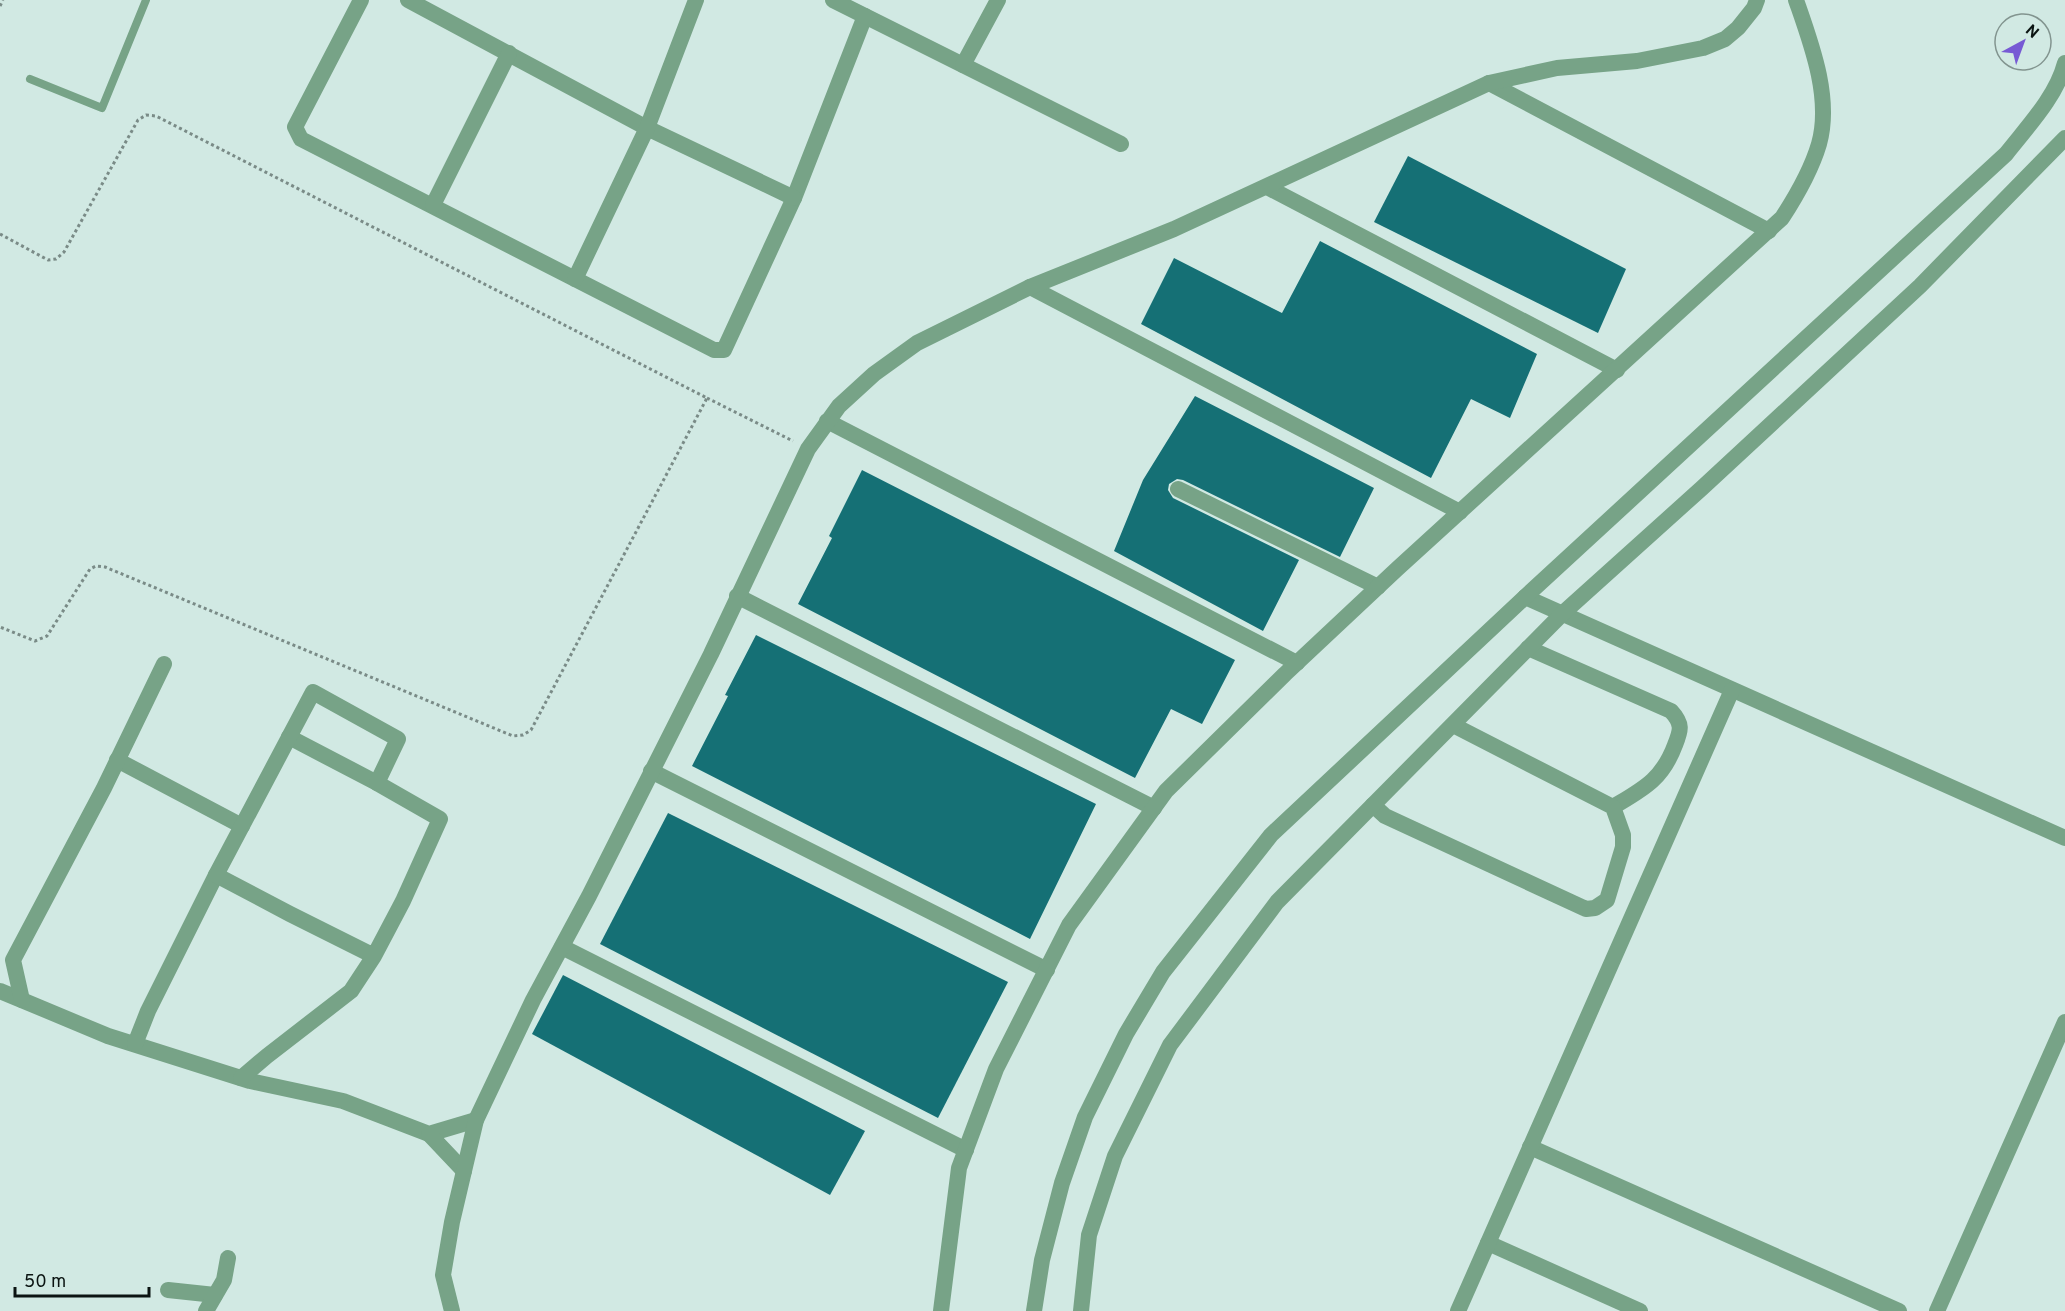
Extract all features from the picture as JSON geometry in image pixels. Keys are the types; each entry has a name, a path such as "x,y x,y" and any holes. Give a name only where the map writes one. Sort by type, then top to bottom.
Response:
{"street":[{"path":"361,0 295,127 301,139 714,350 724,350 794,198 865,16"},
{"path":"574,279 647,128 696,0"},
{"path":"833,0 1121,144"},
{"path":"963,65 998,0"},
{"path":"452,1311 443,1275 452,1222 476,1120 533,1000 711,654 808,449 839,406 874,374 917,343 1030,287 1174,229 1489,83 1557,68 1637,61 1703,48 1725,39 1738,28 1758,0"},
{"path":"941,1311 959,1168 996,1069 1069,925 1166,791 1296,663 1782,218 1810,169 1820,142 1823,117 1820,78 1811,42 1796,0"},
{"path":"414,1 647,128 794,198"},
{"path":"432,205 510,53"},
{"path":"1034,1311 1042,1260 1062,1184 1085,1116 1126,1034 1163,972 1271,835 1525,597 2006,154 2037,116 2061,78 2065,63"},
{"path":"1489,83 1769,231"},
{"path":"1081,1311 1089,1235 1115,1156 1170,1045 1277,902 1562,614 1711,480 1920,286 2065,138"},
{"path":"1267,187 1617,370"},
{"path":"1030,287 1460,512"},
{"path":"827,421 1296,663"},
{"path":"1178,489 1378,587"},
{"path":"737,596 1154,808"},
{"path":"1525,597 2065,838"},
{"path":"1528,648 1671,711 1679,720 1682,729 1669,763 1653,781 1612,807"},
{"path":"22,1000 6,957 117,759 164,664"},
{"path":"1458,1311 1732,690"},
{"path":"135,1044 148,1011 216,874 313,692 398,738 376,783"},
{"path":"1373,805 1385,816 1586,909 1595,908 1606,900 1623,847 1623,835 1612,807 1453,725"},
{"path":"246,1080 275,1049 351,991 374,956 403,902 440,819 289,737"},
{"path":"117,759 242,826"},
{"path":"651,771 1047,970"},
{"path":"216,874 374,956"},
{"path":"562,947 966,1150"},
{"path":"0,991 108,1036 246,1080 343,1101 429,1134 464,1172"},
{"path":"1937,1311 2065,1022"},
{"path":"429,1134 476,1120"},
{"path":"1530,1147 1899,1311"},
{"path":"1488,1243 1640,1311"},
{"path":"206,1311 224,1280 228,1258"},
{"path":"168,1290 215,1295"}],"lane":[{"path":"30,79 102,108 146,0"}],"path":[{"path":"0,6 3,0"},
{"path":"0,234 48,260 56,259 64,252 138,120 146,115 156,116 808,449"},
{"path":"0,627 35,641 47,636 90,569 96,566 105,567 513,736 523,735 531,730 707,398"}],"building":[{"path":"1408,156 1626,269 1598,333 1374,222"},
{"path":"1320,241 1537,354 1510,418 1471,399 1431,478 1141,324 1174,258 1282,313"},
{"path":"1195,396 1374,488 1340,557 1183,480 1177,479 1169,484 1168,490 1173,498 1299,560 1263,631 1114,551 1143,480"},
{"path":"862,470 1235,660 1202,724 1171,709 1135,778 798,604 832,538 829,536"},
{"path":"756,635 1096,804 1030,939 692,766"},
{"path":"668,813 1008,982 938,1118 600,944"},
{"path":"563,975 865,1131 830,1195 532,1034"}]}
